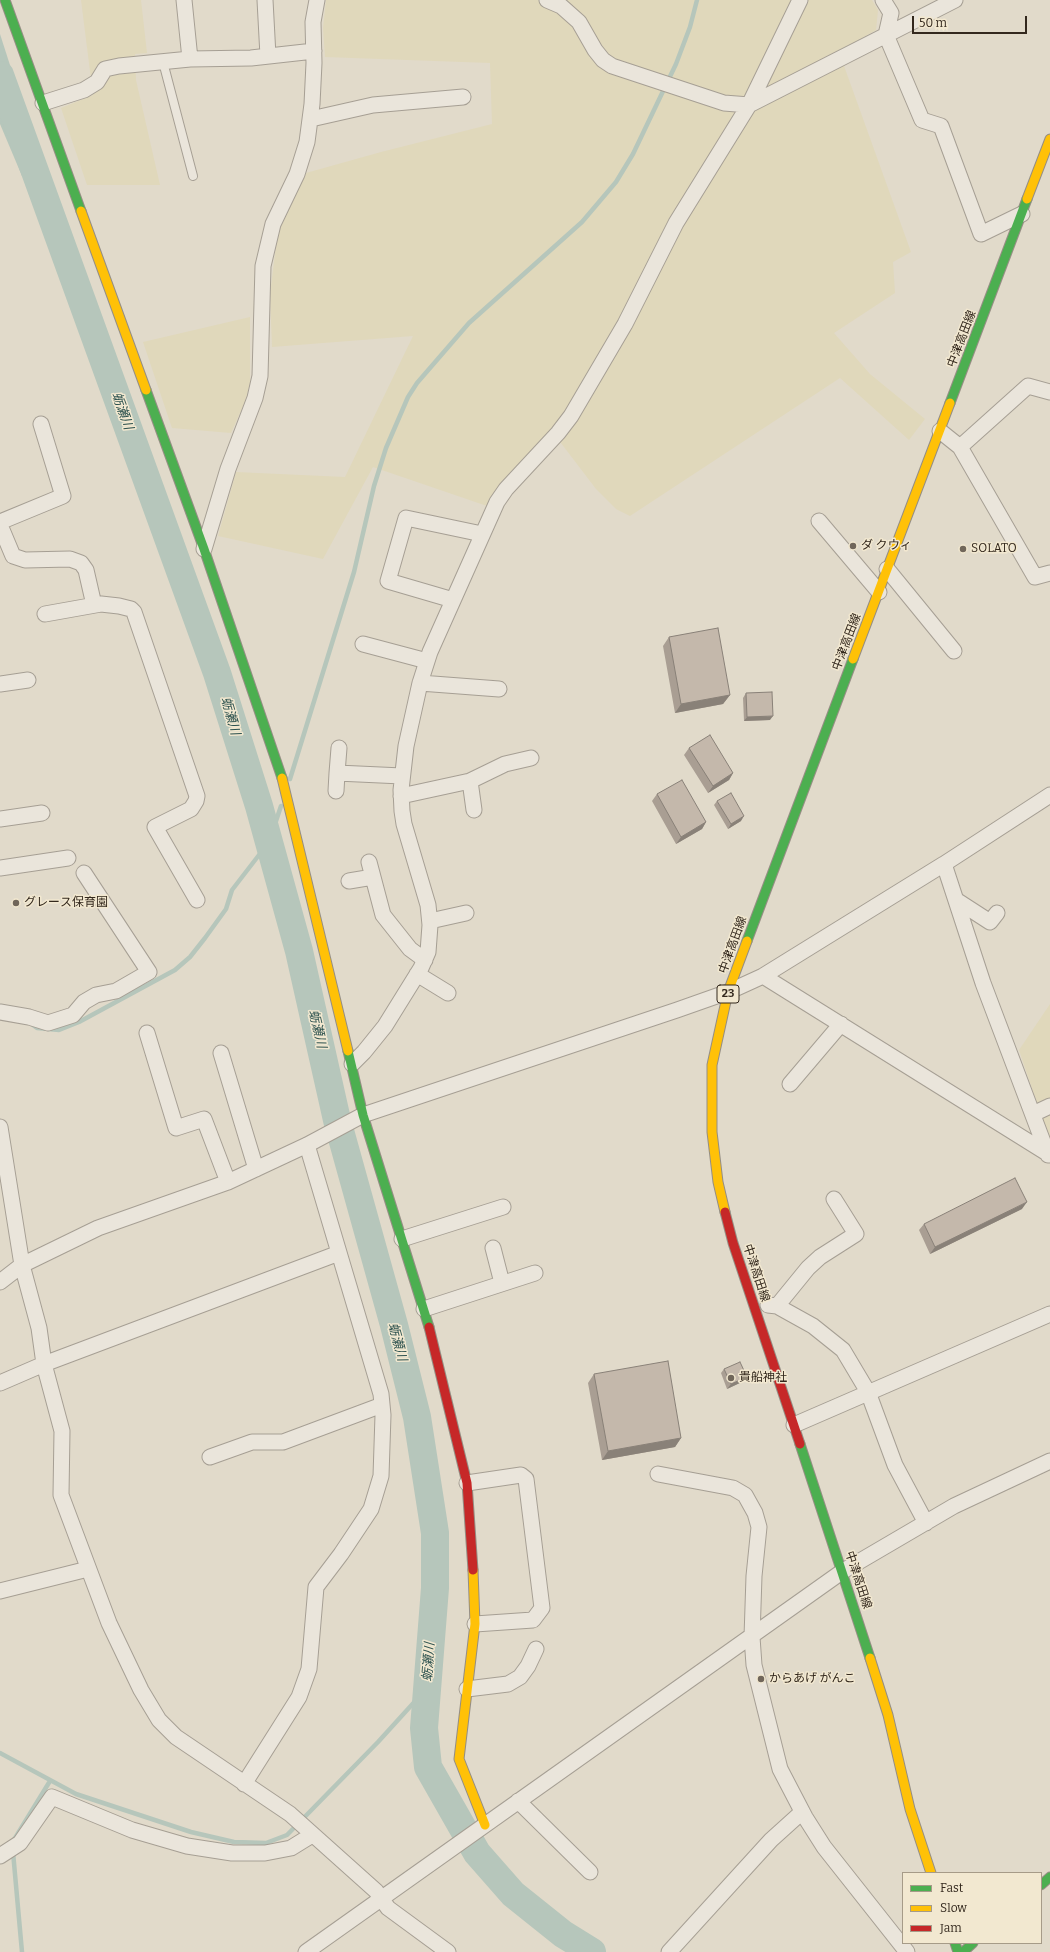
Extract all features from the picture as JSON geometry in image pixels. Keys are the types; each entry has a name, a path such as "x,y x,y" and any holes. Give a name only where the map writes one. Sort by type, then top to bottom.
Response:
{"street":[{"path":"6,0 204,549 280,770 352,1064 360,1116 424,1309 467,1483 473,1559 475,1624 459,1759 485,1825"},
{"path":"184,0 190,59"},
{"path":"265,0 268,56"},
{"path":"204,549 209,538 228,469 255,398 260,376 262,283 265,253 273,224 301,161 307,142 310,119 314,51 313,22 317,0"},
{"path":"547,0 561,6 579,22 603,60 612,66 724,102 750,105 955,0"},
{"path":"352,1064 385,1026 417,974 428,952 430,921 428,905 404,824 401,796 406,746 420,683 427,661 497,502 506,489 558,433 571,416 625,324 682,213 750,105 800,0"},
{"path":"883,0 891,13 886,35 922,120 941,126 981,234 1022,214"},
{"path":"43,103 84,90 97,82 105,69 119,66 190,59 268,56 314,51"},
{"path":"310,119 389,103 463,97"},
{"name":"中津高田線","path":"931,1872 910,1809 888,1715 843,1571 733,1243 718,1182 712,1132 712,1065 728,992 1050,139"},
{"path":"960,447 1028,386 1050,392"},
{"path":"0,522 63,496 41,424"},
{"path":"940,431 960,447 1035,577 1050,573"},
{"path":"453,600 388,581 406,518 482,534"},
{"path":"819,521 879,592"},
{"path":"0,525 13,556 25,560 70,559 81,564 86,570 94,605"},
{"path":"887,569 954,651"},
{"path":"44,614 94,605 119,606 131,609 134,612 197,796 191,809 155,827 197,900"},
{"path":"363,644 427,661"},
{"path":"0,684 28,680"},
{"path":"420,683 499,689"},
{"path":"336,791 339,748"},
{"path":"401,796 470,781 505,764 531,758"},
{"path":"338,773 402,776"},
{"path":"470,781 474,810"},
{"path":"0,1282 22,1266 98,1228 228,1182 310,1143 360,1116 728,992 763,976 944,864 1050,795"},
{"path":"0,818 42,812"},
{"path":"0,868 68,858"},
{"path":"369,862 383,915 410,949 425,960"},
{"path":"944,864 983,983 1049,1157"},
{"path":"0,1012 29,1017 48,1023 73,1015 84,1002 96,995 116,991 150,972 84,873"},
{"path":"349,881 372,877"},
{"path":"956,900 990,922 997,912"},
{"path":"430,921 466,913"},
{"path":"417,974 448,993"},
{"path":"763,976 1049,1157"},
{"path":"790,1084 841,1024"},
{"path":"147,1033 176,1128 204,1118 228,1182"},
{"path":"221,1054 256,1169"},
{"path":"1033,1114 1050,1106"},
{"path":"0,1127 22,1266 39,1328 44,1364 62,1431 61,1495 109,1623 142,1690 159,1720 176,1737 290,1814 383,1899 388,1908 448,1952"},
{"path":"244,1784 299,1697 309,1669 316,1587 341,1554 371,1509 381,1476 381,1394 339,1253 310,1143"},
{"path":"777,1306 808,1268 820,1257 856,1234 834,1199"},
{"path":"402,1239 503,1208"},
{"path":"493,1248 502,1283"},
{"path":"0,1383 44,1364 339,1253"},
{"path":"424,1309 535,1273"},
{"path":"754,1304 777,1306 813,1326 843,1350 868,1392 895,1465 926,1523"},
{"path":"794,1424 1050,1314"},
{"path":"210,1457 252,1442 283,1442 382,1405"},
{"path":"306,1952 383,1899 518,1801 843,1571 954,1506 1050,1461"},
{"path":"658,1474 733,1488 745,1495 755,1513 759,1527 754,1576 752,1636 754,1665 780,1769 802,1812 824,1847 907,1952"},
{"path":"467,1483 521,1475 526,1479 542,1608 533,1620 475,1624"},
{"path":"0,1591 88,1569"},
{"path":"467,1689 508,1684 520,1677 528,1666 536,1649"},
{"path":"2,1851 20,1843 52,1797 132,1830 187,1846 232,1852 265,1853 291,1848 310,1832"},
{"path":"518,1801 590,1872"},
{"path":"669,1952 771,1840 802,1812"},
{"path":"1042,1884 1050,1877"},
{"path":"963,1952 972,1944"}],"lane":[{"path":"163,62 193,176"}],"shaded area":[{"path":"81,0 141,0 147,53 135,54 136,80 160,185 87,185 61,108 93,95"},
{"path":"326,0 872,0 878,10 876,30 839,52 911,252 893,262 895,293 834,333 870,374 925,419 909,440 840,378 630,516 616,509 596,489 551,430 487,506 373,467 323,559 218,536 236,472 345,477 413,336 272,347 270,294 278,230 306,173 381,152 492,124 490,63 325,57 323,28"},
{"path":"0,34 43,168 22,176 0,124"},
{"path":"250,317 250,383 245,402 231,433 172,428 143,342"},
{"path":"1050,1004 1050,1142 1019,1050"}],"building":[{"path":"718,628 730,695 681,704 669,637"},
{"path":"772,692 773,716 747,717 746,693"},
{"path":"710,735 733,773 713,786 689,748"},
{"path":"682,780 706,822 681,837 657,794"},
{"path":"731,793 744,816 731,824 717,801"},
{"path":"1015,1178 1027,1202 935,1247 924,1224"},
{"path":"668,1361 681,1438 608,1451 594,1374"},
{"path":"740,1362 747,1377 731,1384 724,1369"}],"waterway":[{"path":"290,779 354,572 374,486 386,448 408,397 417,383 469,323 582,222 616,182 633,154 676,64 690,27 697,0"},
{"name":"蛎瀬川","path":"0,75 217,673 259,806 299,951 337,1120 394,1325 417,1417 435,1533 435,1588 424,1728 428,1767 477,1853 513,1894 563,1934 592,1952"},
{"path":"30,1023 37,1028 59,1030 79,1022 175,970 190,957 226,909 232,890 269,842 281,806"},
{"path":"0,1753 76,1794 191,1832 234,1842 266,1843 287,1835 378,1742 428,1687"},
{"path":"12,1843 50,1781"},
{"path":"13,1852 22,1952"}],"traffic: fast":[{"path":"5,0 81,211"},
{"path":"950,403 1027,199"},
{"path":"146,390 204,549 282,778"},
{"path":"747,941 853,659"},
{"path":"348,1051 363,1115 429,1327"},
{"path":"800,1444 870,1658"},
{"path":"1042,1884 1050,1877"},
{"path":"955,1944 958,1952"},
{"path":"963,1952 972,1944"}],"traffic: slow":[{"path":"1027,199 1050,139"},
{"path":"81,211 146,390"},
{"path":"853,659 950,403"},
{"path":"282,778 348,1051"},
{"path":"725,1212 718,1182 712,1132 712,1065 728,992 747,941"},
{"path":"473,1570 475,1624 459,1759 485,1825"},
{"path":"870,1658 888,1715 910,1809 931,1872"}],"traffic: jam":[{"path":"725,1212 733,1243 800,1444"},
{"path":"429,1327 467,1483 473,1570"}],"place":[{"name":"ダ クウィ","path":"853,546"},
{"name":"SOLATO","path":"963,549"},
{"name":"グレース保育園","path":"16,903"},
{"name":"貴船神社","path":"731,1378"},
{"name":"からあげ がんこ","path":"761,1679"}]}
